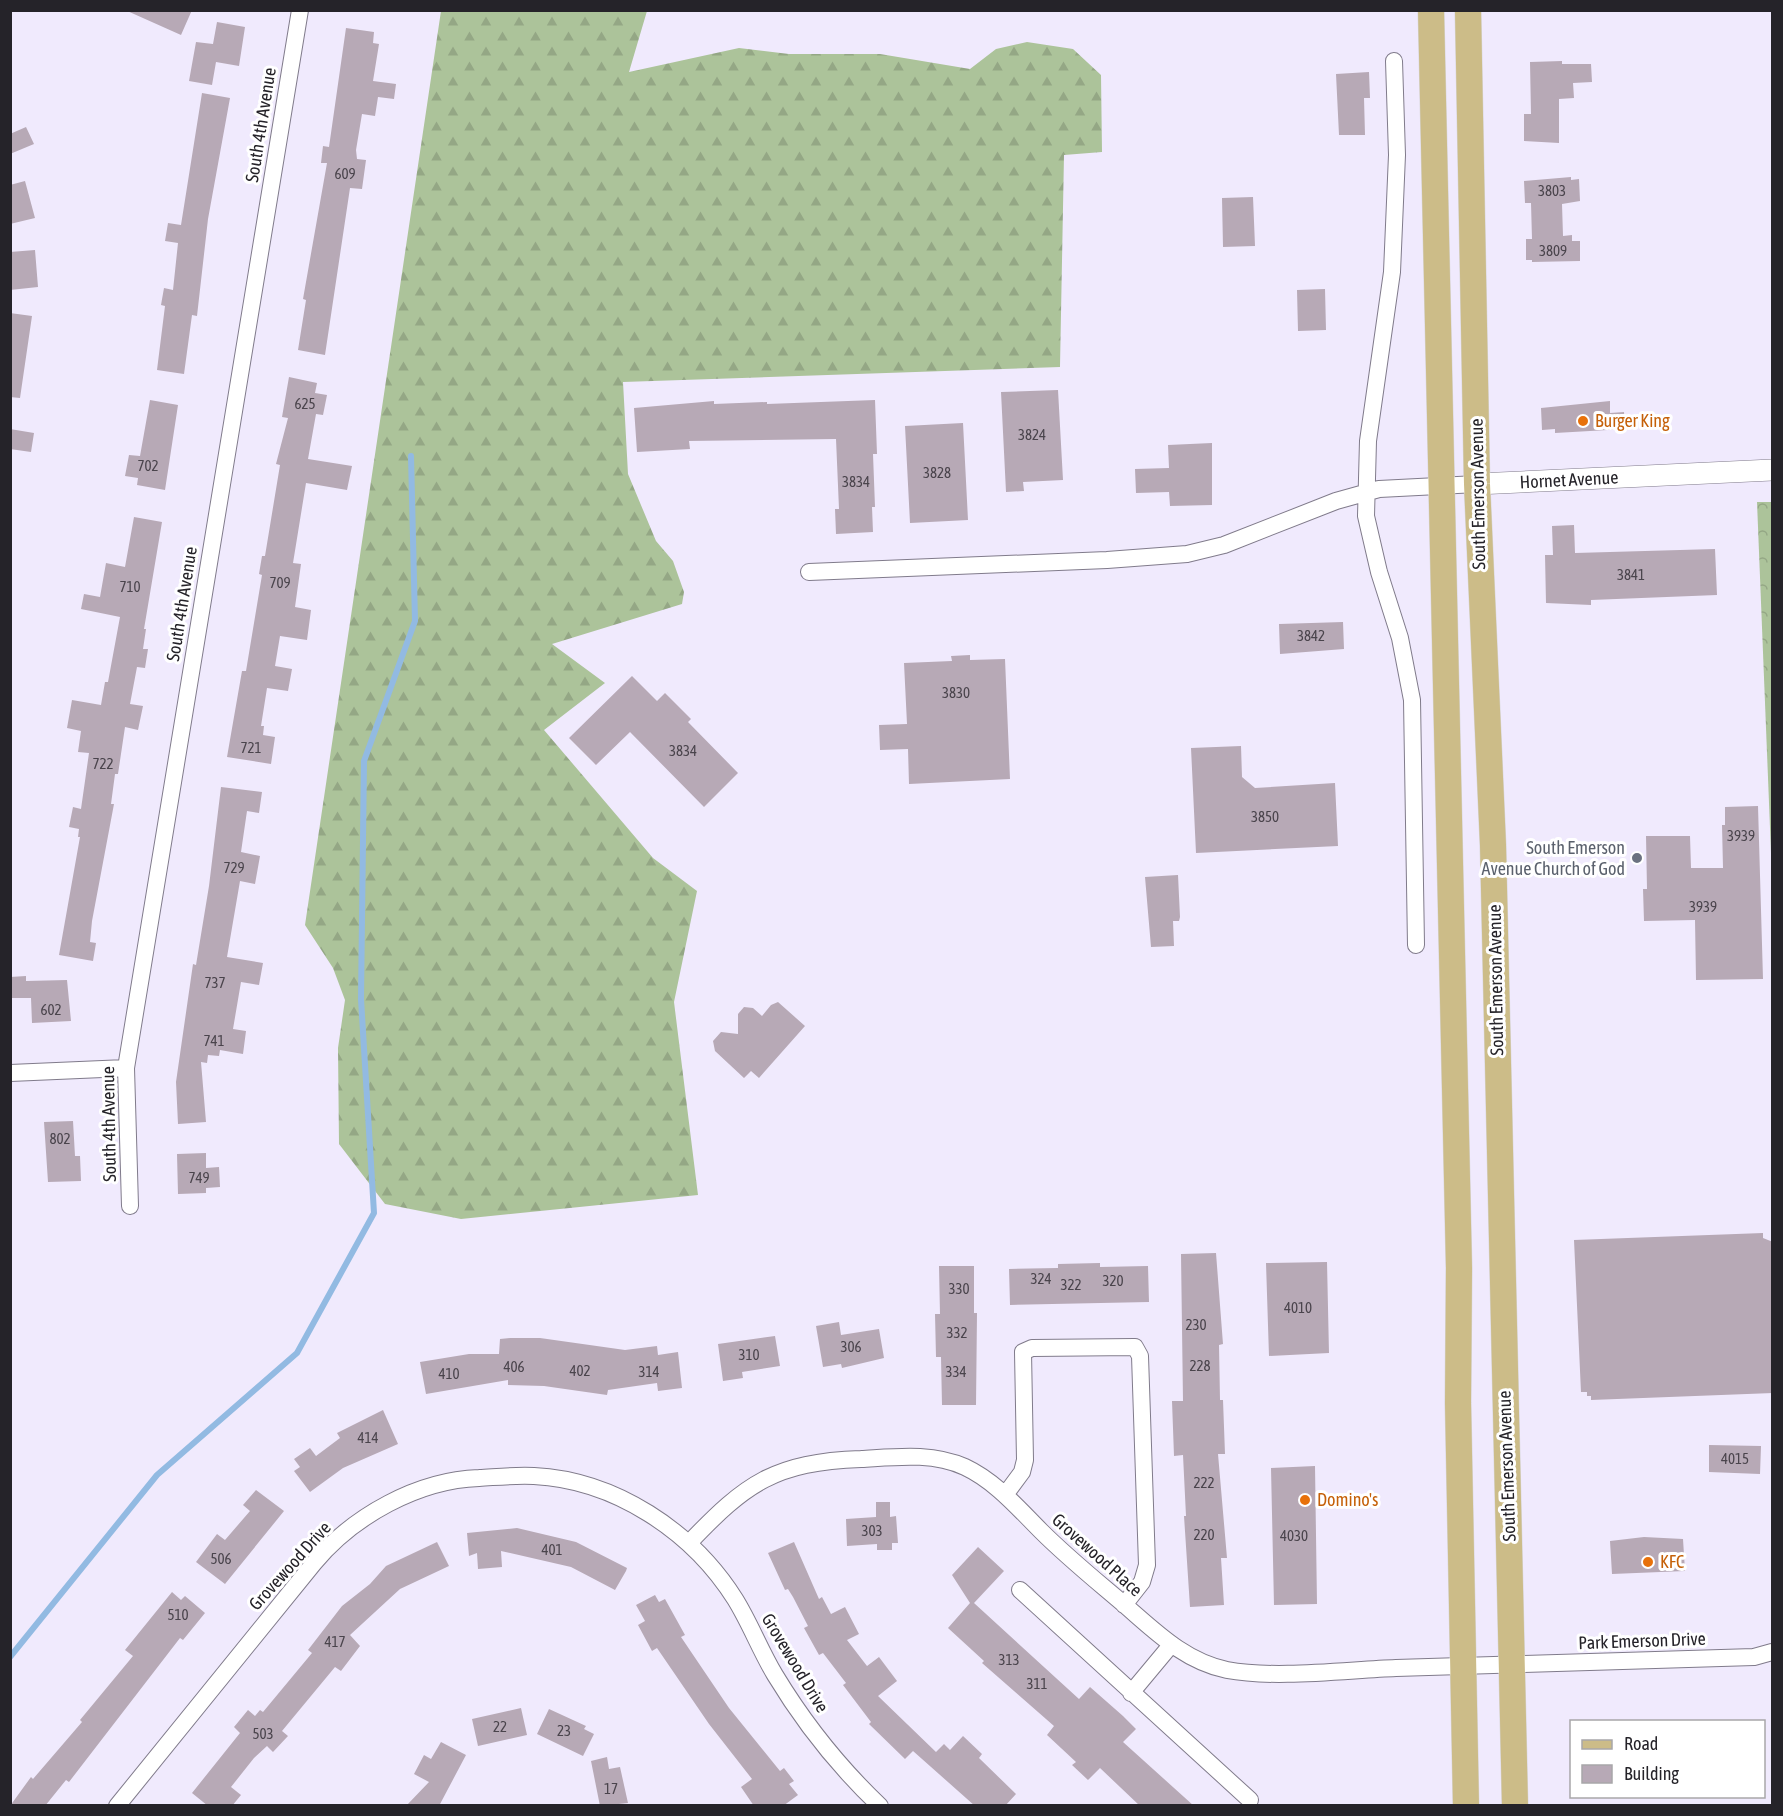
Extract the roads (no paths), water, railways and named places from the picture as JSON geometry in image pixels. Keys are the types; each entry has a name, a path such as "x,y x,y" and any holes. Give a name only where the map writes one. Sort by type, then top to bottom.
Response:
{"main road":[{"name":"South Emerson Avenue","path":"1431,10 1459,1268 1458,1403 1466,1806"},
{"name":"South Emerson Avenue","path":"1468,10 1477,484 1493,845 1515,1806"}],"street":[{"name":"South 4th Avenue","path":"130,1206 126,1068 300,10"},
{"path":"1394,61 1397,155 1392,272 1368,441 1366,493 1367,528 1404,657 1414,719 1416,945"},
{"name":"Hornet Avenue","path":"809,572 1107,560 1187,554 1224,545 1336,501 1394,487 1773,470"},
{"path":"10,1073 126,1068"},
{"path":"1005,1495 1022,1472 1025,1460 1023,1352 1032,1348 1135,1347 1140,1356 1147,1565 1143,1582 1124,1605"},
{"name":"Grovewood Place","path":"689,1544 719,1510 756,1483 798,1466 818,1462 912,1456 931,1458 965,1467 1005,1495 1064,1554 1171,1645 1200,1662 1234,1671 1266,1673 1512,1665"},
{"name":"Grovewood Drive","path":"117,1806 328,1547 357,1523 390,1503 452,1481 471,1478 543,1477 580,1484 625,1500 659,1520 689,1544 714,1570 736,1600 775,1675 811,1728 880,1806"},
{"path":"1020,1590 1250,1800"},
{"path":"1131,1693 1171,1645"},
{"name":"Park Emerson Drive","path":"1512,1665 1754,1657 1773,1652"}],"waterway":[{"path":"10,1657 157,1475 297,1353 374,1213 361,999 364,761 415,621 411,456"}],"place":[{"name":"Burger King","path":"1583,421"},
{"name":"South Emerson Avenue Church of God","path":"1637,858"},
{"name":"Domino's","path":"1305,1500"},
{"name":"KFC","path":"1648,1562"}]}
